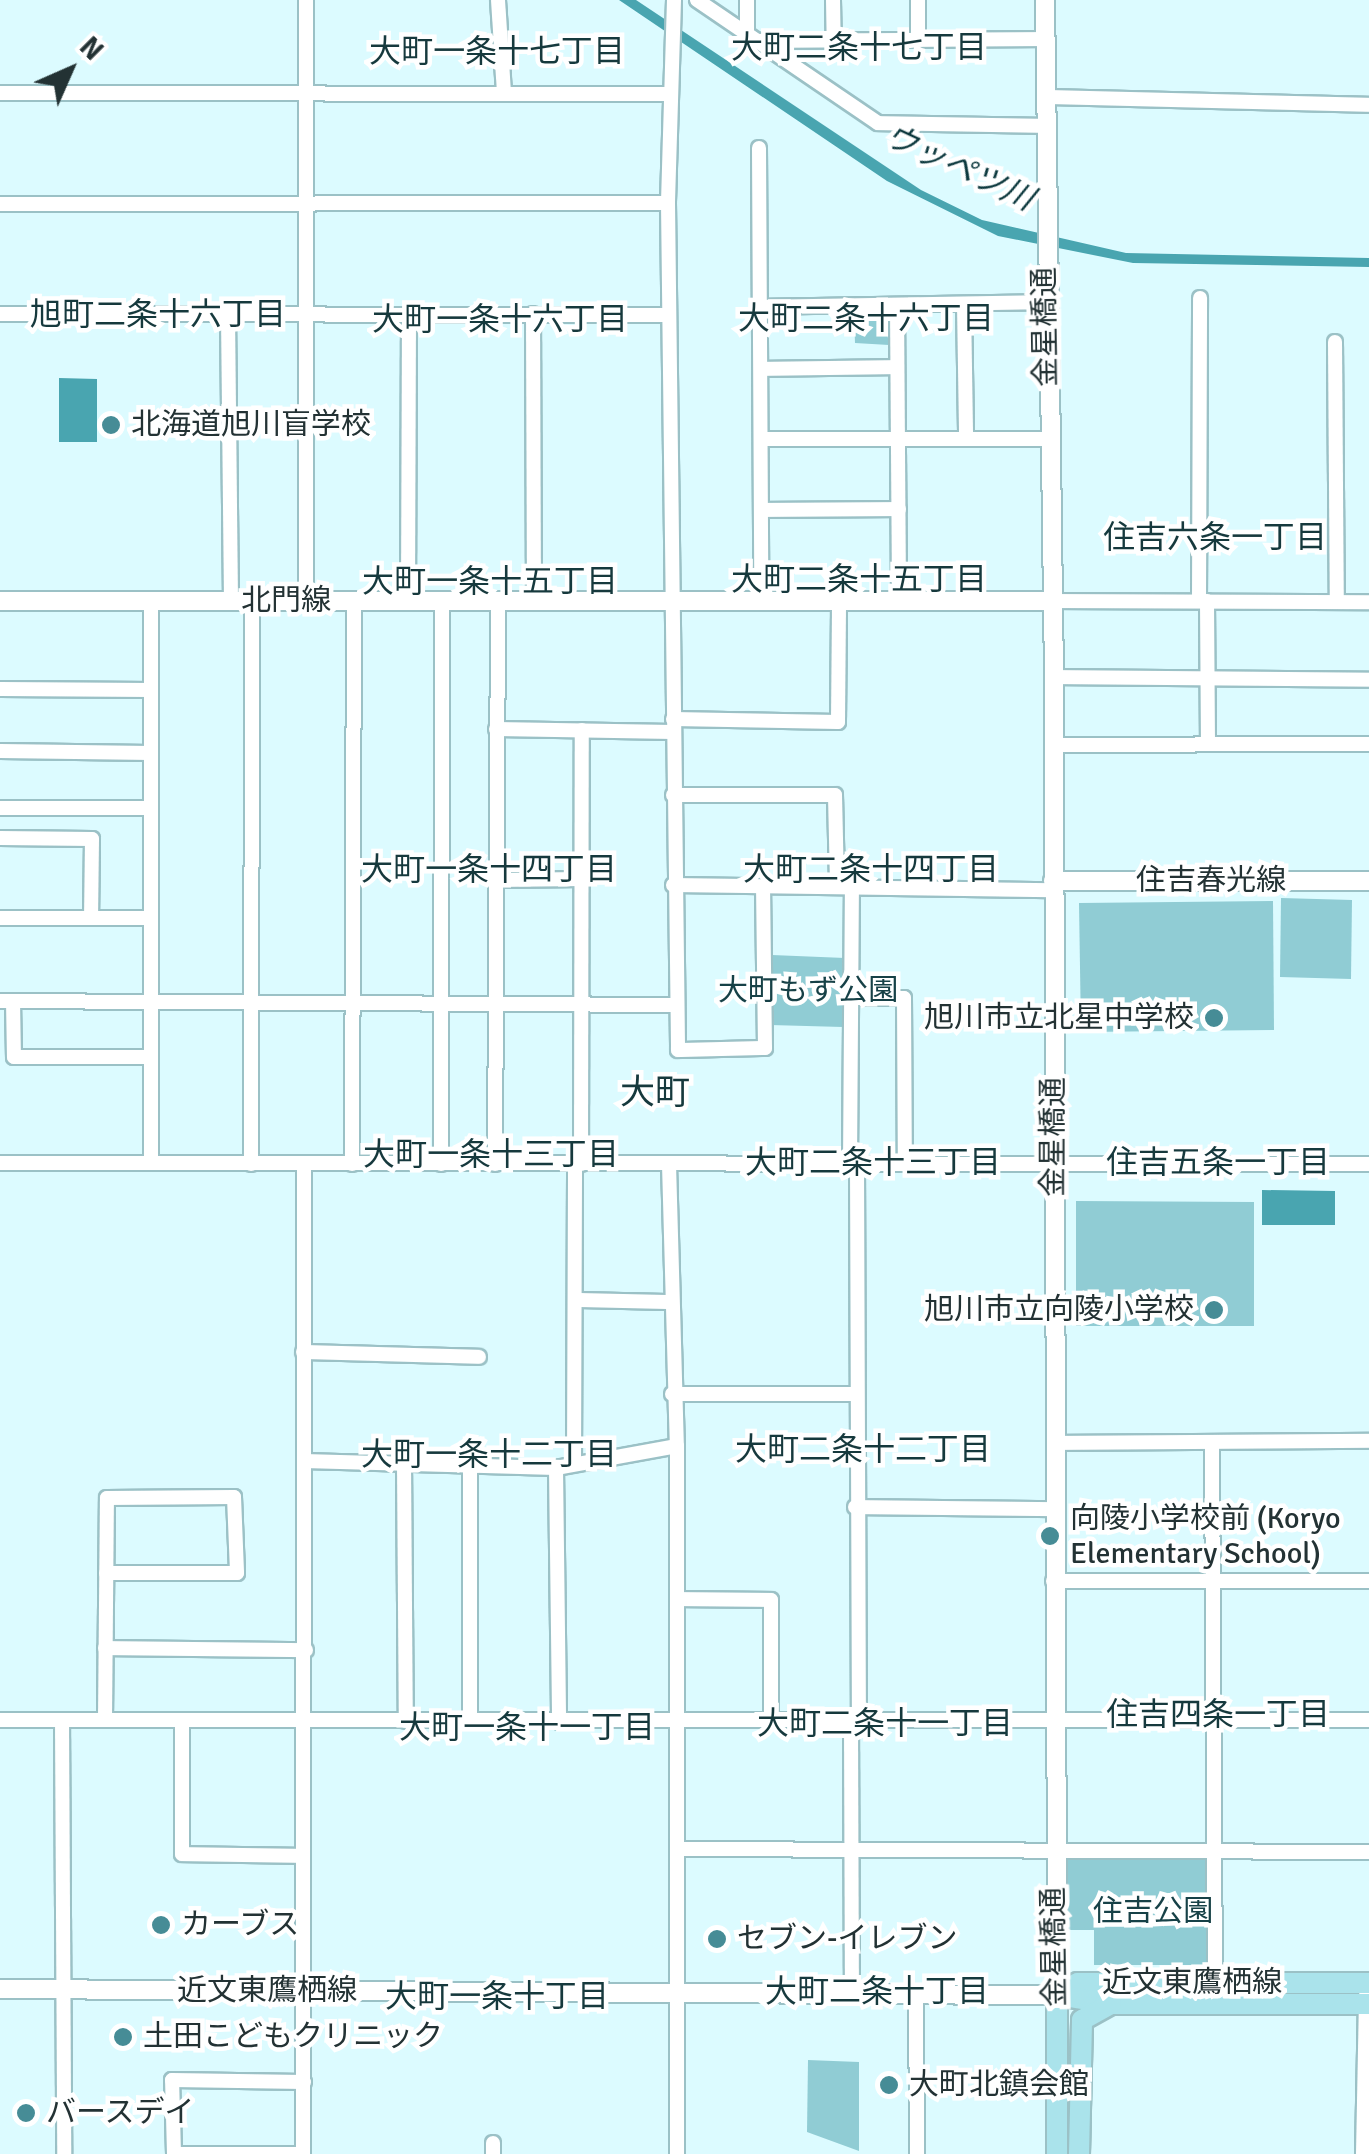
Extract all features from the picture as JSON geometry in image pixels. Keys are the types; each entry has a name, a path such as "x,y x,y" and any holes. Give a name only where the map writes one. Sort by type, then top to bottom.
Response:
{"main road":[{"name":"近文東鷹栖線","path":"1056,1995 1078,1983 1216,1994 1367,1995"},
{"name":"近文東鷹栖線","path":"1056,1995 1113,2004 1216,1994"},
{"path":"1056,1995 1079,2035"},
{"name":"金星橋通","path":"1056,1995 1057,2154"},
{"name":"金星橋通","path":"1079,2154 1079,2035 1094,2008 1113,2004"}],"street":[{"path":"306,0 306,601"},
{"path":"498,0 504,92"},
{"path":"697,0 878,123 1045,126"},
{"path":"747,0 752,37"},
{"path":"834,0 834,39"},
{"path":"918,0 918,39"},
{"name":"金星橋通","path":"1044,0 1045,302 1054,678 1056,1995"},
{"path":"674,2 668,204 678,1050 765,1048 763,887"},
{"path":"752,37 1044,39"},
{"path":"0,93 670,94"},
{"path":"1045,97 1369,104"},
{"path":"760,148 760,601"},
{"path":"0,204 668,204"},
{"path":"1200,298 1208,744"},
{"path":"760,307 1045,302"},
{"path":"964,304 966,438"},
{"path":"897,306 900,601"},
{"path":"0,314 669,315"},
{"path":"228,314 231,601"},
{"path":"408,601 409,314"},
{"path":"533,314 534,602"},
{"path":"1335,342 1337,602"},
{"path":"760,369 898,367"},
{"path":"761,438 1048,438"},
{"path":"761,510 898,509"},
{"name":"北門線","path":"0,600 1053,601"},
{"path":"151,601 151,1164"},
{"path":"251,1164 252,601"},
{"path":"352,1164 354,601"},
{"path":"442,601 442,1164"},
{"path":"495,1164 498,601"},
{"path":"496,729 838,722 839,601"},
{"path":"1053,601 1369,602"},
{"path":"1054,678 1369,680"},
{"path":"0,689 151,690"},
{"path":"574,1463 582,730"},
{"path":"1054,745 1369,744"},
{"path":"0,752 151,754"},
{"path":"673,795 835,795 851,998 854,1164 852,1994"},
{"path":"0,808 151,808"},
{"path":"0,838 92,839 90,918"},
{"path":"496,880 583,878"},
{"name":"住吉春光線","path":"1053,886 1369,881"},
{"path":"674,885 1053,886"},
{"path":"0,918 151,918"},
{"path":"851,998 904,998 905,1164"},
{"path":"151,1056 14,1057 7,1001 675,1005"},
{"path":"0,1164 1369,1164"},
{"path":"304,1164 306,1721 303,1856 304,1992 304,2082 303,2154 174,2154 172,2080 304,2082"},
{"path":"669,1164 672,1394 678,1446 677,2154"},
{"path":"574,1300 671,1302"},
{"path":"303,1352 479,1357"},
{"path":"672,1394 856,1394"},
{"path":"1054,1443 1369,1441"},
{"path":"1212,1442 1216,1994"},
{"path":"304,1460 556,1468 678,1446"},
{"path":"404,1462 406,1721"},
{"path":"470,1464 470,1722"},
{"path":"556,1468 559,1722"},
{"path":"105,1720 105,1648 106,1573 107,1498 234,1497 237,1573 106,1573"},
{"path":"855,1507 1054,1508"},
{"path":"1053,1581 1369,1581"},
{"path":"678,1599 771,1600 771,1721"},
{"path":"105,1648 306,1650"},
{"path":"0,1720 1369,1720"},
{"path":"62,1720 64,2154"},
{"path":"182,1720 182,1854 303,1856"},
{"path":"678,1849 1369,1852"},
{"name":"近文東鷹栖線","path":"0,1989 1056,1995"},
{"path":"916,1994 917,2154"},
{"path":"1363,2154 1367,1995"}],"green space":[{"path":"854,313 884,313 889,345 855,343"},
{"path":"1281,898 1352,900 1351,979 1280,977"},
{"path":"1273,901 1274,1030 1081,1032 1079,903"},
{"name":"大町もず公園","path":"772,955 845,958 843,1027 770,1025"},
{"path":"1076,1201 1254,1202 1254,1326 1076,1326"},
{"name":"住吉公園","path":"1068,1857 1206,1858 1206,1965 1094,1965 1094,1930 1068,1930"},
{"path":"808,2060 859,2062 859,2151 807,2132"}],"shaded area":[{"path":"619,0 636,0 921,190 982,220 1126,253 1369,258 1369,267 1133,263 998,236 887,181"},
{"path":"59,378 97,379 97,442 59,442"},
{"path":"1262,1190 1335,1191 1335,1225 1262,1225"}],"place":[{"name":"北海道旭川盲学校","path":"111,425"},
{"name":"旭川市立北星中学校","path":"1214,1018"},
{"name":"旭川市立向陵小学校","path":"1214,1310"},
{"name":"向陵小学校前 (Koryo Elementary School)","path":"1050,1536"},
{"name":"カーブス","path":"161,1925"},
{"name":"セブン-イレブン","path":"717,1939"},
{"name":"土田こどもクリニック","path":"123,2037"},
{"name":"大町北鎮会館","path":"889,2085"},
{"name":"バースデイ","path":"26,2113"}],"district":[{"name":"大町二条十七丁目","path":"859,48"},
{"name":"大町一条十七丁目","path":"497,52"},
{"name":"旭町二条十六丁目","path":"158,315"},
{"name":"大町二条十六丁目","path":"866,319"},
{"name":"大町一条十六丁目","path":"500,320"},
{"name":"住吉六条一丁目","path":"1215,538"},
{"name":"大町二条十五丁目","path":"859,580"},
{"name":"大町一条十五丁目","path":"490,582"},
{"name":"大町一条十四丁目","path":"489,870"},
{"name":"大町二条十四丁目","path":"871,870"},
{"name":"大町","path":"655,1093"},
{"name":"大町一条十三丁目","path":"491,1155"},
{"name":"大町二条十三丁目","path":"873,1163"},
{"name":"住吉五条一丁目","path":"1218,1163"},
{"name":"大町二条十二丁目","path":"863,1450"},
{"name":"大町一条十二丁目","path":"489,1455"},
{"name":"住吉四条一丁目","path":"1218,1715"},
{"name":"大町二条十一丁目","path":"885,1724"},
{"name":"大町一条十一丁目","path":"527,1728"},
{"name":"大町二条十丁目","path":"877,1992"},
{"name":"大町一条十丁目","path":"497,1997"}],"water label":[{"name":"ウッペツ川","path":"959,168"}]}
